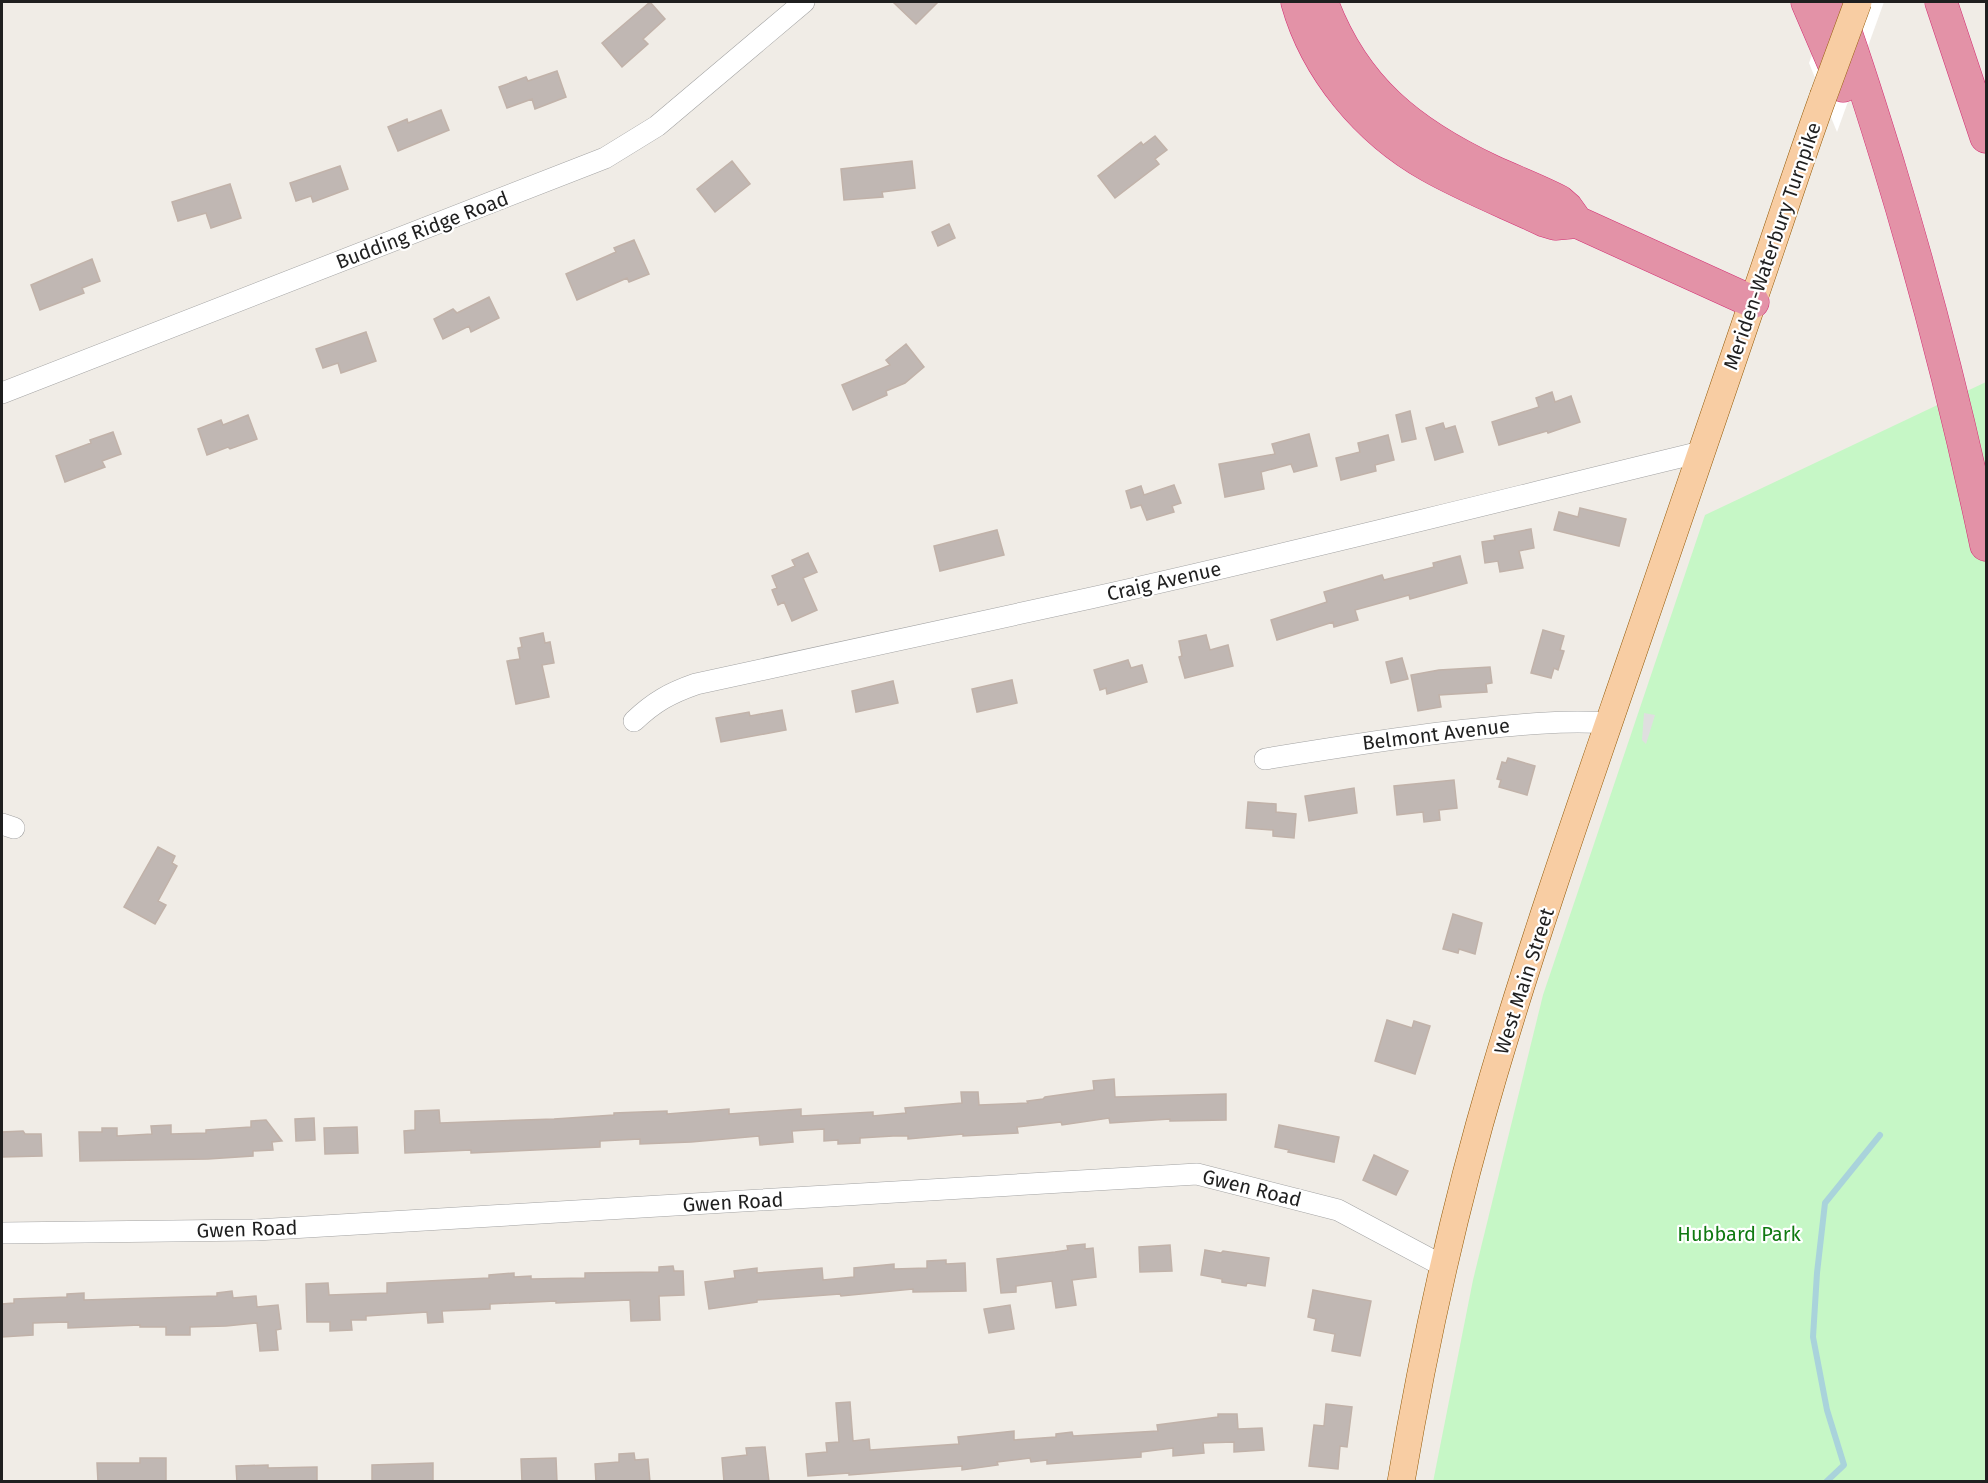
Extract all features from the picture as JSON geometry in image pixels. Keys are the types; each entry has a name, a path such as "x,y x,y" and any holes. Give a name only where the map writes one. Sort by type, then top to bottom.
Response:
{"highway":[{"path":"1297,2 1311,38 1334,78 1354,104 1388,137 1430,167 1545,221 1555,224 1577,222 1753,302"},
{"path":"1322,2 1338,38 1355,66 1398,114 1427,136 1459,155 1559,201 1577,222"},
{"path":"1807,2 1839,75 1872,165 1904,217"},
{"path":"1834,2 1862,81 1904,217 1954,400 1986,545"},
{"path":"1941,2 1986,137"}],"main road":[{"name":"Meriden-Waterbury Turnpike","path":"1688,491 1783,210 1858,2"},
{"name":"West Main Street","path":"1401,1482 1445,1267 1467,1173 1493,1079 1608,723 1688,491"}],"street":[{"name":"Budding Ridge Road","path":"2,393 604,158 657,126 804,2"},
{"name":"Craig Avenue","path":"634,721 653,704 672,692 696,684 1239,564 1701,452"},
{"name":"Belmont Avenue","path":"1265,759 1383,740 1527,723 1558,721 1608,723"},
{"name":"Gwen Road","path":"2,1233 256,1230 1197,1174 1338,1210 1445,1267"}],"green space":[{"name":"Hubbard Park","path":"1986,382 1986,1481 1433,1482 1473,1280 1543,995 1705,515"}],"shaded area":[{"path":"1644,713 1655,715 1646,744 1642,740"}],"pier":[{"path":"1832,2 1884,2 1837,132 1809,63"}],"building":[{"path":"650,2 665,19 643,39 648,44 622,67 602,43"},
{"path":"893,2 938,2 916,24"},
{"path":"557,71 566,97 535,109 532,99 507,108 499,87 526,77 528,81"},
{"path":"441,110 449,130 398,151 388,127 407,119 408,123"},
{"path":"1155,136 1167,150 1155,159 1159,164 1115,198 1098,176 1141,142 1143,145"},
{"path":"732,161 750,184 715,212 697,189"},
{"path":"912,161 915,188 882,192 883,197 844,200 841,169"},
{"path":"340,166 348,189 313,202 311,196 296,201 290,183"},
{"path":"230,184 241,218 211,228 206,213 178,221 172,202"},
{"path":"949,224 955,238 938,246 932,232"},
{"path":"634,240 649,274 629,282 627,278 577,300 566,274 616,252 614,248"},
{"path":"92,259 100,281 82,288 84,293 40,310 31,285"},
{"path":"489,297 499,318 471,332 469,326 443,339 434,319 453,309 457,313"},
{"path":"366,332 376,361 341,373 338,363 323,368 316,349"},
{"path":"906,344 924,367 905,383 886,391 887,395 853,410 842,385 890,365 886,360"},
{"path":"1552,392 1555,402 1571,396 1580,422 1548,433 1547,431 1499,445 1492,422 1539,407 1536,398"},
{"path":"1410,411 1416,439 1402,442 1396,415"},
{"path":"248,415 257,439 207,455 198,429 221,420 223,425"},
{"path":"1443,423 1445,429 1455,426 1463,452 1435,460 1426,428"},
{"path":"113,432 121,454 102,461 105,467 65,482 56,456"},
{"path":"1309,434 1317,466 1294,472 1291,464 1261,472 1264,489 1225,497 1219,464 1275,454 1272,444"},
{"path":"1388,435 1394,460 1375,465 1376,471 1341,480 1336,458 1360,452 1358,443"},
{"path":"1174,485 1181,503 1172,506 1174,512 1147,520 1141,505 1131,508 1126,491 1141,486 1144,495"},
{"path":"1580,508 1626,519 1619,546 1554,530 1559,512 1578,517"},
{"path":"1531,529 1534,548 1519,551 1523,568 1500,572 1498,561 1485,563 1482,542 1495,540 1494,536"},
{"path":"997,530 1004,555 940,571 934,546"},
{"path":"808,553 817,572 803,578 817,610 792,621 784,602 778,605 772,590 777,588 772,576 795,566 792,560"},
{"path":"1460,556 1467,583 1410,599 1409,595 1355,610 1358,620 1334,627 1333,622 1277,640 1271,620 1327,602 1324,592 1382,575 1384,580 1434,567 1433,563"},
{"path":"1543,630 1564,636 1560,650 1564,651 1558,670 1554,668 1551,678 1531,673"},
{"path":"543,633 545,643 550,642 554,663 542,665 549,697 516,704 507,661 520,659 518,648 522,647 520,638"},
{"path":"1206,635 1210,650 1228,645 1233,666 1185,678 1179,657 1182,656 1179,641"},
{"path":"1402,658 1408,679 1391,683 1386,662"},
{"path":"1128,660 1131,668 1142,665 1147,682 1107,694 1106,688 1100,690 1094,670"},
{"path":"1490,667 1492,683 1486,684 1487,692 1439,695 1441,707 1418,711 1411,675 1439,670"},
{"path":"1012,680 1017,703 977,712 972,689"},
{"path":"893,681 898,703 856,712 852,691"},
{"path":"782,710 786,730 721,742 716,718 749,712 750,716"},
{"path":"1508,758 1535,766 1527,795 1499,787 1501,780 1497,779 1502,762 1506,763"},
{"path":"1454,780 1457,808 1439,810 1440,820 1424,822 1423,812 1397,815 1394,786"},
{"path":"1354,788 1357,813 1309,821 1305,796"},
{"path":"1248,802 1276,804 1276,812 1296,814 1294,838 1273,836 1273,830 1246,828"},
{"path":"158,847 175,856 172,863 177,866 158,901 166,905 155,924 124,907"},
{"path":"1453,914 1482,923 1475,954 1459,949 1458,953 1443,949"},
{"path":"1387,1020 1412,1028 1414,1021 1430,1026 1415,1074 1375,1061"},
{"path":"1114,1079 1115,1097 1226,1094 1226,1120 1170,1121 1170,1119 1110,1123 1109,1118 1062,1125 1061,1122 1017,1127 1018,1133 963,1136 963,1134 908,1139 908,1136 860,1138 860,1143 838,1144 838,1140 824,1141 824,1129 792,1131 793,1142 760,1145 759,1136 640,1144 640,1139 600,1141 600,1147 471,1153 471,1150 405,1153 404,1131 415,1130 415,1111 439,1110 440,1123 554,1119 614,1115 614,1113 667,1111 667,1114 729,1109 729,1114 801,1109 801,1116 873,1112 873,1116 906,1113 905,1108 962,1103 961,1092 978,1092 979,1105 1028,1103 1027,1101 1045,1097 1094,1090 1093,1081"},
{"path":"314,1118 315,1140 296,1141 295,1119"},
{"path":"266,1120 282,1141 272,1142 273,1150 253,1151 253,1156 80,1161 79,1132 102,1132 102,1128 117,1128 117,1136 152,1134 151,1126 171,1125 171,1134 206,1133 206,1130 251,1127 251,1121"},
{"path":"1279,1125 1339,1137 1334,1162 1275,1147"},
{"path":"357,1127 358,1153 325,1154 324,1128"},
{"path":"23,1131 25,1134 41,1134 42,1156 2,1157 2,1132"},
{"path":"1374,1155 1408,1171 1396,1195 1363,1180"},
{"path":"1085,1244 1085,1249 1093,1248 1096,1277 1072,1280 1076,1305 1056,1308 1052,1281 1016,1286 1016,1292 1001,1293 997,1259 1068,1250 1067,1246"},
{"path":"1170,1245 1172,1271 1140,1272 1139,1247"},
{"path":"1205,1250 1269,1258 1265,1286 1222,1282 1222,1279 1201,1275"},
{"path":"946,1260 946,1264 965,1263 966,1291 913,1292 913,1289 841,1296 840,1294 757,1300 757,1302 709,1309 705,1282 735,1278 734,1271 757,1268 757,1273 822,1268 823,1280 854,1277 854,1268 894,1264 894,1269 927,1268 927,1261"},
{"path":"673,1266 674,1271 683,1271 684,1295 659,1296 660,1320 631,1321 630,1300 490,1304 490,1309 442,1311 443,1322 428,1323 427,1312 366,1316 366,1320 351,1320 352,1330 330,1331 330,1322 307,1322 306,1284 328,1283 329,1295 387,1293 387,1283 489,1278 489,1275 514,1273 514,1277 531,1276 531,1279 585,1278 585,1273 659,1272 659,1267"},
{"path":"1313,1290 1371,1301 1360,1356 1332,1351 1335,1334 1314,1330 1316,1319 1308,1317"},
{"path":"232,1291 233,1298 256,1296 257,1307 278,1305 281,1329 276,1330 278,1350 260,1351 257,1323 190,1327 190,1335 166,1335 166,1327 140,1327 140,1325 68,1328 68,1322 33,1323 33,1335 2,1337 2,1304 14,1303 14,1299 67,1297 67,1294 84,1293 84,1300 217,1296 217,1293"},
{"path":"1010,1305 1014,1329 989,1333 984,1309"},
{"path":"850,1402 853,1441 869,1439 870,1450 959,1444 958,1437 1014,1431 1014,1440 1056,1437 1056,1434 1072,1432 1073,1436 1158,1431 1157,1425 1218,1417 1218,1414 1237,1414 1238,1429 1262,1428 1264,1450 1234,1452 1234,1442 1203,1443 1204,1453 1173,1456 1173,1448 1141,1452 1141,1457 1047,1464 1047,1460 1031,1462 1030,1458 962,1470 962,1466 808,1476 806,1454 827,1452 826,1443 839,1442 836,1403"},
{"path":"1326,1404 1352,1407 1347,1447 1340,1446 1338,1469 1309,1466 1314,1425 1324,1426"},
{"path":"765,1447 769,1482 724,1482 722,1458 747,1455 746,1448"},
{"path":"634,1453 635,1460 648,1459 650,1482 596,1482 595,1464 619,1462 619,1454"},
{"path":"140,1458 166,1458 166,1482 98,1482 97,1463 140,1463"},
{"path":"556,1458 557,1482 522,1482 521,1459"},
{"path":"433,1463 433,1482 372,1482 372,1465"},
{"path":"268,1465 268,1468 317,1467 317,1482 237,1482 236,1466"}],"waterway":[{"path":"1826,1482 1844,1465 1827,1410 1813,1337 1825,1203 1880,1135"}]}
